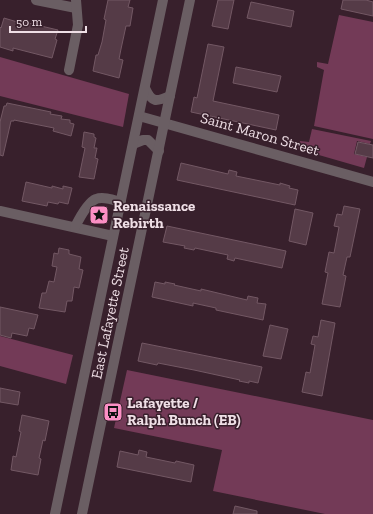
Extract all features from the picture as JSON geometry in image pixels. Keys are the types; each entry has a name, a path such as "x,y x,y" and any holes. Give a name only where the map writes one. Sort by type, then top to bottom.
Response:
{"street":[{"path":"36,0 76,4 78,25 69,70"},
{"name":"East Lafayette Street","path":"55,514 83,388 113,236 163,0"},
{"name":"East Lafayette Street","path":"82,514 190,0"},
{"path":"145,88 148,96 153,100 159,100 170,96"},
{"name":"Saint Maron Street","path":"139,116 373,182"},
{"path":"133,144 143,140 148,140 159,151"},
{"path":"75,227 84,211 95,199 101,198 121,202"},
{"path":"0,211 113,236"}],"shaded area":[{"path":"339,15 373,22 373,139 314,126 324,70 317,67 317,62 328,64"},
{"path":"0,57 129,94 123,127 0,96"},
{"path":"312,129 371,141 370,144 357,141 354,154 367,157 364,168 298,149 300,141 309,142"},
{"path":"0,336 73,355 66,384 0,366"},
{"path":"127,370 373,420 373,514 325,514 213,491 222,450 114,428"}],"building":[{"path":"108,0 130,0 128,7 133,8 130,26 126,26 119,59 123,60 119,78 93,71 96,55 98,55 102,42 106,20 104,19"},
{"path":"218,0 234,0 228,29 212,26"},
{"path":"343,0 366,0 373,2 373,16 341,9"},
{"path":"251,2 294,11 291,27 247,18"},
{"path":"4,18 24,24 24,22 58,30 52,58 13,48 13,51 0,47 0,27 1,28"},
{"path":"208,44 224,47 213,101 279,115 276,130 191,112 194,97 197,98"},
{"path":"236,67 281,76 277,92 233,83"},
{"path":"7,103 51,112 50,114 62,116 61,119 70,120 70,123 74,124 71,136 53,131 54,128 14,120 11,121 3,156 0,155 0,122 4,106 6,106"},
{"path":"84,132 94,134 94,137 96,138 94,148 97,148 95,158 98,159 94,179 79,177 85,148 82,147"},
{"path":"358,142 373,145 373,158 355,154"},
{"path":"181,163 228,174 229,170 237,172 236,176 290,186 289,188 298,190 295,205 177,180"},
{"path":"26,182 52,188 52,186 63,189 63,186 72,188 68,204 48,202 47,206 22,201"},
{"path":"344,206 360,209 350,257 347,257 343,275 346,276 340,307 322,304 328,273 325,272 329,252 334,253 339,227 334,226 337,214 342,215"},
{"path":"295,209 313,213 306,245 289,241"},
{"path":"167,226 286,251 282,268 235,258 234,261 227,259 228,255 195,248 194,250 184,248 185,246 163,242"},
{"path":"59,248 69,250 69,254 81,257 79,269 83,270 79,288 74,287 72,301 67,301 65,312 39,308 42,293 46,293 49,281 54,282 57,267 52,266 54,253 58,254"},
{"path":"155,282 165,284 165,282 201,291 201,289 247,300 248,296 258,298 257,303 266,304 263,320 216,310 216,308 193,303 193,306 152,297"},
{"path":"0,307 38,315 34,329 29,328 27,336 12,333 11,338 0,335"},
{"path":"321,320 335,323 322,396 302,392 306,372 310,373 315,345 311,344 313,336 318,337"},
{"path":"270,325 288,329 281,359 263,356"},
{"path":"142,343 262,367 258,383 239,381 240,380 158,363 157,365 138,361"},
{"path":"0,388 20,392 18,405 0,402"},
{"path":"22,415 49,421 45,441 43,440 39,458 41,459 38,475 11,470 13,456 16,457 21,432 19,431"},
{"path":"139,450 147,452 146,457 194,465 191,482 117,467 120,451 138,455"},
{"path":"235,506 257,511 257,514 233,514"}],"place":[{"name":"Renaissance Rebirth","path":"99,215"},
{"name":"Lafayette / Ralph Bunch (EB)","path":"113,412"}]}
